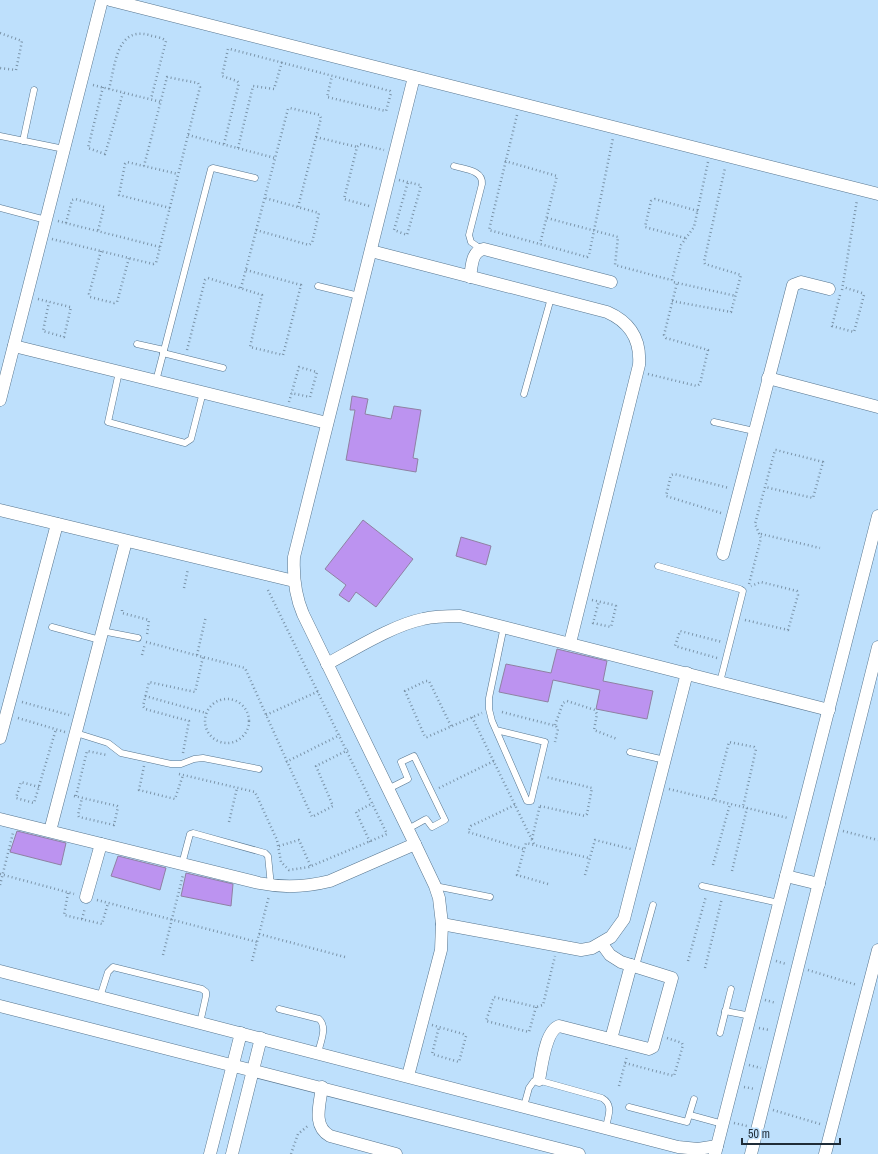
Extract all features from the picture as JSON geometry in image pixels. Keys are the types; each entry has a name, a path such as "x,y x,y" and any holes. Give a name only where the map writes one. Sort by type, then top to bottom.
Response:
{"street":[{"path":"0,400 3,374 14,346 102,0"},
{"path":"110,0 878,194"},
{"path":"408,1076 441,950 442,924 435,886 303,614 294,581 294,557 414,77"},
{"path":"470,277 474,255 481,249 611,282"},
{"path":"371,251 607,312 626,323 638,342 640,354 638,371 570,643"},
{"path":"723,554 793,285 801,282 829,289"},
{"path":"14,346 327,423"},
{"path":"768,378 878,407"},
{"path":"0,510 294,581"},
{"path":"0,971 688,1148 716,1150 878,516"},
{"path":"0,738 57,524"},
{"path":"50,831 126,541"},
{"path":"327,664 404,624 441,616 460,616 829,710"},
{"path":"751,1154 878,647"},
{"path":"442,924 558,947 581,950 602,944 612,937 624,918 687,673"},
{"path":"0,819 271,886 301,887 330,881 415,844"},
{"path":"86,897 101,844"},
{"path":"786,876 819,884"},
{"path":"539,1080 549,1034 555,1027 563,1025 630,1044 651,1049 653,1047 672,978 615,959 602,944"},
{"path":"825,1154 878,950"},
{"path":"611,1039 634,966"},
{"path":"0,1006 579,1154"},
{"path":"210,1154 241,1033"},
{"path":"232,1154 261,1038"},
{"path":"322,1088 318,1120 323,1131 330,1136 396,1154"}],"lane":[{"path":"23,141 34,90"},
{"path":"0,136 64,149"},
{"path":"454,166 478,173 482,178 482,184 469,235 471,242 481,249"},
{"path":"156,381 211,169 213,168 255,178"},
{"path":"0,208 46,219"},
{"path":"318,286 359,296"},
{"path":"524,394 551,298"},
{"path":"137,344 185,359 223,368"},
{"path":"119,372 108,422 185,443 191,439 203,392"},
{"path":"714,422 754,431"},
{"path":"658,566 742,590 743,595 720,682"},
{"path":"496,730 544,742 531,801 527,801 496,730 489,709 489,698 504,626"},
{"path":"52,627 101,635 138,638"},
{"path":"76,734 108,743 121,753 171,764 181,764 194,759 204,758 259,769"},
{"path":"630,752 665,760"},
{"path":"388,789 408,779 401,762 412,755 445,821 432,827 426,819 408,829"},
{"path":"184,864 189,835 193,833 265,853 268,856 271,886"},
{"path":"435,886 490,897"},
{"path":"706,887 779,904"},
{"path":"634,966 653,905"},
{"path":"100,997 108,972 113,967 202,989 206,992 206,996 200,1023"},
{"path":"720,1032 731,989"},
{"path":"279,1009 319,1019 322,1022 323,1030 318,1053"},
{"path":"725,1011 749,1021"},
{"path":"524,1106 531,1084 534,1081 539,1080 608,1101 610,1108 606,1127"},
{"path":"629,1107 687,1122 694,1099"},
{"path":"690,1115 723,1122"}],"path":[{"path":"0,33 22,41 16,70 0,68"},
{"path":"109,89 120,45 131,35 145,34 166,41 151,99"},
{"path":"224,144 239,83 222,76 228,49 390,91 386,111 328,97 326,95 332,76"},
{"path":"238,148 253,86 274,89 282,62"},
{"path":"42,237 155,264 188,135 199,84 168,76 144,166"},
{"path":"81,82 161,102"},
{"path":"103,88 88,148 105,154 123,93"},
{"path":"520,104 489,230 588,257 595,231 615,128"},
{"path":"241,288 288,108 320,116 298,207"},
{"path":"188,135 275,158"},
{"path":"316,137 357,147 360,144 395,153"},
{"path":"357,147 344,198 381,209"},
{"path":"672,281 680,247 694,227 710,152"},
{"path":"672,301 730,313 736,296 740,274 705,264 704,262 728,156"},
{"path":"505,162 556,174 540,244"},
{"path":"170,208 119,195 125,163 178,174"},
{"path":"389,177 408,182 421,186 407,235 394,230 408,182"},
{"path":"843,287 864,295 855,331 852,333 832,326 843,287 858,189"},
{"path":"256,230 311,245 319,213 265,198"},
{"path":"686,238 645,227 651,201 655,199 698,210"},
{"path":"66,223 72,200 82,201 104,208 98,231"},
{"path":"547,218 619,238 614,263 616,266 677,283 736,296"},
{"path":"46,219 160,247"},
{"path":"101,251 89,294 90,297 114,303 117,301 129,258"},
{"path":"185,359 206,279 263,295 250,347 282,356 301,286 246,270"},
{"path":"638,371 697,386 700,384 708,350 665,337 664,335 677,283"},
{"path":"26,296 49,302 71,308 64,337 42,331 49,302"},
{"path":"285,413 291,393 299,367 317,372 310,397 291,393"},
{"path":"737,618 787,631 790,628 798,595 797,591 761,582 748,588 761,538 755,524 765,487 777,449 823,462 813,498 765,487"},
{"path":"733,516 667,497 665,495 673,473 739,491"},
{"path":"760,534 820,548"},
{"path":"181,567 196,571"},
{"path":"184,588 188,569"},
{"path":"175,773 257,794 279,846 281,862 284,867 294,870 311,867 386,836 388,832 269,590 265,588"},
{"path":"582,597 599,601 616,607 611,627 593,623 599,601"},
{"path":"124,604 122,613 150,621 142,655"},
{"path":"197,655 206,616"},
{"path":"725,660 676,648 679,632 730,644"},
{"path":"145,642 245,668 311,816 313,817 333,806 316,766 348,750"},
{"path":"181,764 189,720 144,709 143,706 145,696 149,682 195,692 203,657"},
{"path":"452,726 429,681 405,691 425,737 452,726 489,709"},
{"path":"266,715 318,691"},
{"path":"145,696 206,713"},
{"path":"10,698 80,718"},
{"path":"232,699 243,705 247,710 250,723 245,734 235,742 223,743 217,741 208,732 205,720 206,713 220,700 232,699"},
{"path":"555,725 562,703 567,701 596,710 597,714 594,730 617,739"},
{"path":"6,715 76,734"},
{"path":"472,717 534,844"},
{"path":"39,787 21,782 16,798 33,804 39,787 56,729"},
{"path":"286,762 340,736"},
{"path":"714,799 729,742 748,745 755,747 756,749 743,807"},
{"path":"76,796 87,751 110,756"},
{"path":"431,791 494,761"},
{"path":"137,763 152,767"},
{"path":"144,765 138,788 140,790 176,799 183,775"},
{"path":"540,806 585,816 587,814 592,788 546,777"},
{"path":"658,786 800,821"},
{"path":"229,822 237,788"},
{"path":"60,793 76,796 118,807 114,825 79,817 82,798"},
{"path":"370,842 356,812 374,803"},
{"path":"713,865 730,804"},
{"path":"515,805 470,826 468,832 472,835 523,849"},
{"path":"732,871 747,808"},
{"path":"0,885 1,875 16,823"},
{"path":"833,828 878,840"},
{"path":"279,846 299,840 311,867"},
{"path":"585,875 594,842 596,840 641,851"},
{"path":"548,884 517,875 523,849 526,843 589,858"},
{"path":"163,955 184,864"},
{"path":"1,875 257,942"},
{"path":"252,961 271,886"},
{"path":"688,961 706,887"},
{"path":"704,968 724,891"},
{"path":"68,893 64,915 102,924 108,903"},
{"path":"259,934 345,957"},
{"path":"536,1007 529,1032 486,1021 494,997 536,1007 541,1007 544,1004 558,947"},
{"path":"766,958 868,988"},
{"path":"755,998 788,1007"},
{"path":"749,1021 782,1034"},
{"path":"422,1023 439,1027 466,1036 459,1062 432,1054 439,1027"},
{"path":"625,1063 674,1076 683,1044 657,1035"},
{"path":"619,1086 630,1044"},
{"path":"739,1062 772,1071"},
{"path":"733,1084 767,1092"},
{"path":"763,1107 832,1127"},
{"path":"292,1154 298,1134 318,1120"},
{"path":"723,1122 758,1129"}],"building":[{"path":"352,396 368,399 365,414 391,419 394,406 421,410 413,458 418,459 416,472 346,460 355,410 350,410"},
{"path":"363,520 413,559 376,607 356,592 349,602 339,595 346,585 325,569"},
{"path":"461,537 491,546 486,565 456,556"},
{"path":"557,649 607,661 603,681 653,691 647,719 596,709 600,690 553,680 548,702 499,692 506,664 551,673"},
{"path":"17,831 66,843 61,865 10,852"},
{"path":"118,856 166,868 160,890 111,876"},
{"path":"186,873 233,884 231,906 181,896"}]}
